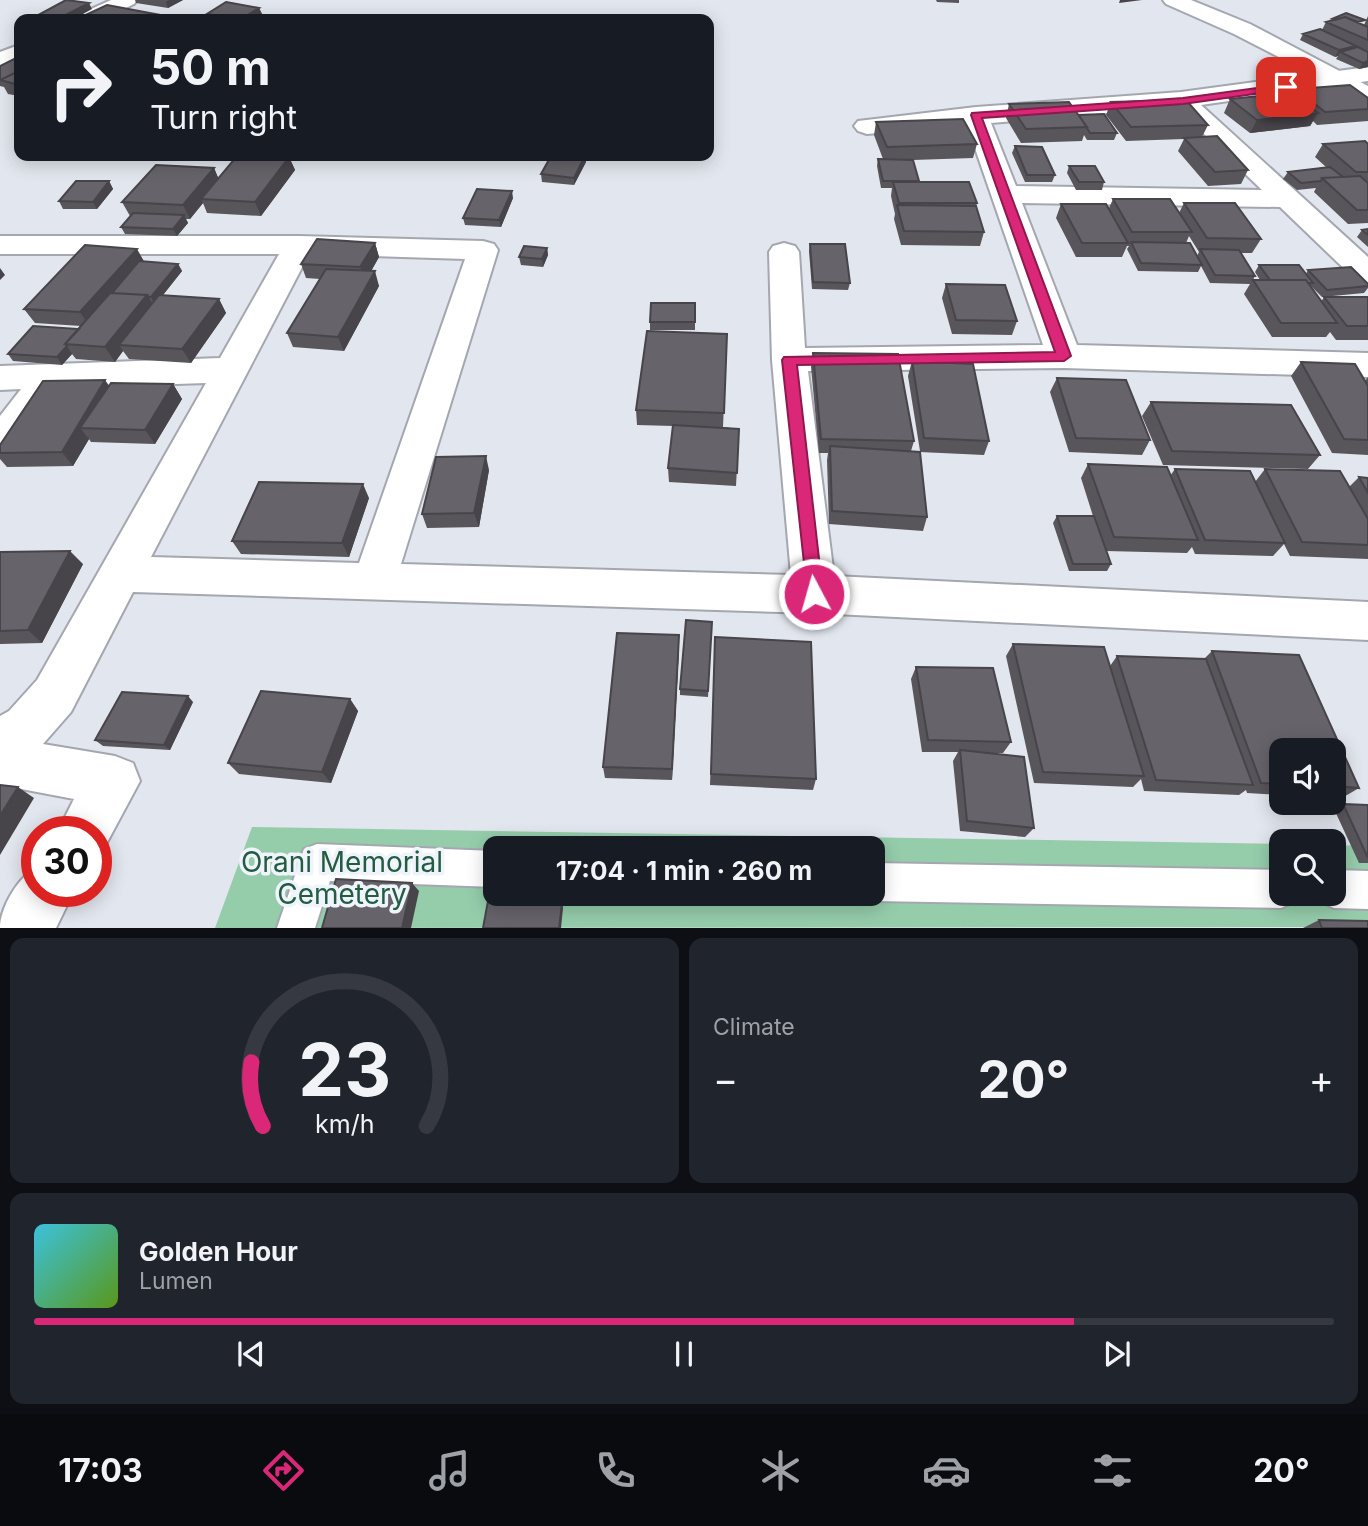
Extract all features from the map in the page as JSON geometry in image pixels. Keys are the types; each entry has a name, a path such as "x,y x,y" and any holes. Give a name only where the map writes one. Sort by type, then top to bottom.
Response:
{"street":[{"path":"98,14 127,0"},
{"path":"1173,0 1242,29 1368,96"},
{"path":"867,126 976,115 1183,101 1368,74"},
{"path":"1183,101 1368,274"},
{"path":"976,115 1064,356"},
{"path":"1004,194 1287,199"},
{"path":"0,245 299,245 483,250 375,580"},
{"path":"0,742 26,727 54,696 299,245"},
{"path":"784,252 789,360 814,594"},
{"path":"789,360 1064,356 1368,365"},
{"path":"0,378 231,370"},
{"path":"0,443 50,377"},
{"path":"119,574 814,594 1368,621"},
{"path":"0,761 115,781 93,816"},
{"path":"24,928 37,907"}],"lane":[{"path":"296,928 317,862 483,869"},
{"path":"885,882 1269,889"},
{"path":"1346,890 1368,890"}],"green space":[{"name":"Orani Memorial Cemetery","path":"252,827 797,836 483,836 483,906 885,906 885,837 1269,844 1269,906 1346,906 1346,845 1368,846 1368,927 215,928"}],"building":[{"path":"66,0 89,3 68,14 40,14"},
{"path":"226,2 259,8 249,14 207,14"},
{"path":"107,5 155,14 88,14"},
{"path":"1346,13 1365,20 1358,22 1345,17 1332,19"},
{"path":"1345,17 1368,27 1368,40 1326,22"},
{"path":"1320,29 1356,46 1339,50 1303,34"},
{"path":"1358,47 1368,52 1368,61 1363,63 1340,52"},
{"path":"14,59 14,73 0,80 0,66"},
{"path":"14,73 14,84 0,80"},
{"path":"1350,85 1368,98 1368,109 1325,112 1296,89"},
{"path":"1289,93 1318,113 1257,120 1230,99"},
{"path":"1186,100 1208,125 1131,127 1111,102"},
{"path":"1069,102 1087,127 1026,129 1009,104"},
{"path":"1104,114 1117,133 1090,133 1079,115"},
{"path":"963,119 977,144 887,147 876,122"},
{"path":"1217,136 1248,170 1215,172 1184,138"},
{"path":"1365,141 1368,144 1368,172 1356,172 1323,144"},
{"path":"1015,146 1042,147 1055,175 1027,175"},
{"path":"878,159 913,160 919,181 883,181"},
{"path":"233,161 286,161 255,202 201,199"},
{"path":"548,161 582,161 574,178 541,174"},
{"path":"156,165 214,168 183,205 122,202"},
{"path":"1069,166 1095,166 1104,182 1079,182"},
{"path":"1330,167 1343,177 1301,183 1288,172"},
{"path":"1360,176 1368,183 1368,210 1357,210 1322,178"},
{"path":"76,181 109,181 93,202 59,201"},
{"path":"893,182 969,182 977,203 899,203"},
{"path":"477,189 512,191 499,220 463,218"},
{"path":"1113,199 1170,199 1192,232 1132,232"},
{"path":"1184,203 1235,203 1261,239 1207,238"},
{"path":"1061,204 1106,204 1128,243 1082,243"},
{"path":"897,205 976,206 984,232 904,231"},
{"path":"133,213 184,215 173,229 121,227"},
{"path":"317,239 375,243 360,267 301,264"},
{"path":"1131,242 1190,243 1202,265 1141,263"},
{"path":"810,244 845,244 850,283 813,282"},
{"path":"85,245 137,249 80,312 24,309"},
{"path":"524,246 547,248 542,259 519,257"},
{"path":"1200,249 1239,250 1255,276 1215,275"},
{"path":"139,261 178,264 151,297 112,293"},
{"path":"1259,265 1299,265 1313,283 1306,280 1270,280"},
{"path":"1351,267 1368,286 1327,290 1308,270"},
{"path":"326,269 375,271 338,337 287,333"},
{"path":"1253,280 1306,280 1337,323 1281,323"},
{"path":"946,284 1005,285 1017,321 956,320"},
{"path":"110,293 147,295 105,347 65,344"},
{"path":"159,295 219,299 182,349 119,345"},
{"path":"1324,297 1368,297 1368,326 1347,326"},
{"path":"651,303 695,303 695,322 650,322"},
{"path":"33,326 79,329 57,357 8,354"},
{"path":"647,331 727,334 724,413 636,410"},
{"path":"813,353 898,354 914,441 821,439"},
{"path":"912,361 973,364 989,441 924,438"},
{"path":"1301,362 1355,364 1368,386 1368,440 1344,439"},
{"path":"1057,378 1126,380 1150,440 1076,438"},
{"path":"105,380 62,452 0,453 0,445 43,381"},
{"path":"111,383 173,384 145,430 80,428"},
{"path":"1151,402 1291,405 1320,455 1172,451"},
{"path":"673,425 739,429 737,473 668,468"},
{"path":"830,446 920,452 927,517 832,511"},
{"path":"486,456 474,513 422,514 436,457"},
{"path":"1088,464 1167,467 1198,540 1114,537"},
{"path":"1175,469 1250,471 1285,543 1205,540"},
{"path":"1265,469 1340,471 1368,519 1368,545 1302,542"},
{"path":"1359,477 1368,478 1368,493"},
{"path":"259,482 363,484 342,543 232,541"},
{"path":"1057,516 1094,516 1111,564 1073,564"},
{"path":"70,551 28,630 0,631 0,552"},
{"path":"686,620 712,622 708,691 680,689"},
{"path":"617,633 679,635 672,769 603,767"},
{"path":"715,637 811,642 816,779 711,774"},
{"path":"1013,644 1104,647 1144,776 1043,772"},
{"path":"1212,651 1299,655 1336,738 1269,738 1269,783 1261,783"},
{"path":"1117,656 1206,659 1253,785 1156,780"},
{"path":"916,667 993,668 1011,742 928,740"},
{"path":"261,691 350,699 322,772 228,763"},
{"path":"122,692 188,696 164,745 95,740"},
{"path":"960,750 1024,757 1034,828 967,821"},
{"path":"1346,759 1359,788 1346,787"},
{"path":"0,785 18,787 0,816"},
{"path":"1346,804 1368,805 1368,858 1346,810"},
{"path":"336,879 412,883 402,928 322,928"},
{"path":"487,906 562,906 559,928 483,928"},
{"path":"1319,920 1368,921 1368,928 1322,928"}],"route":[{"path":"814,594 789,360 1064,356 976,115 1183,101 1286,87"}]}
